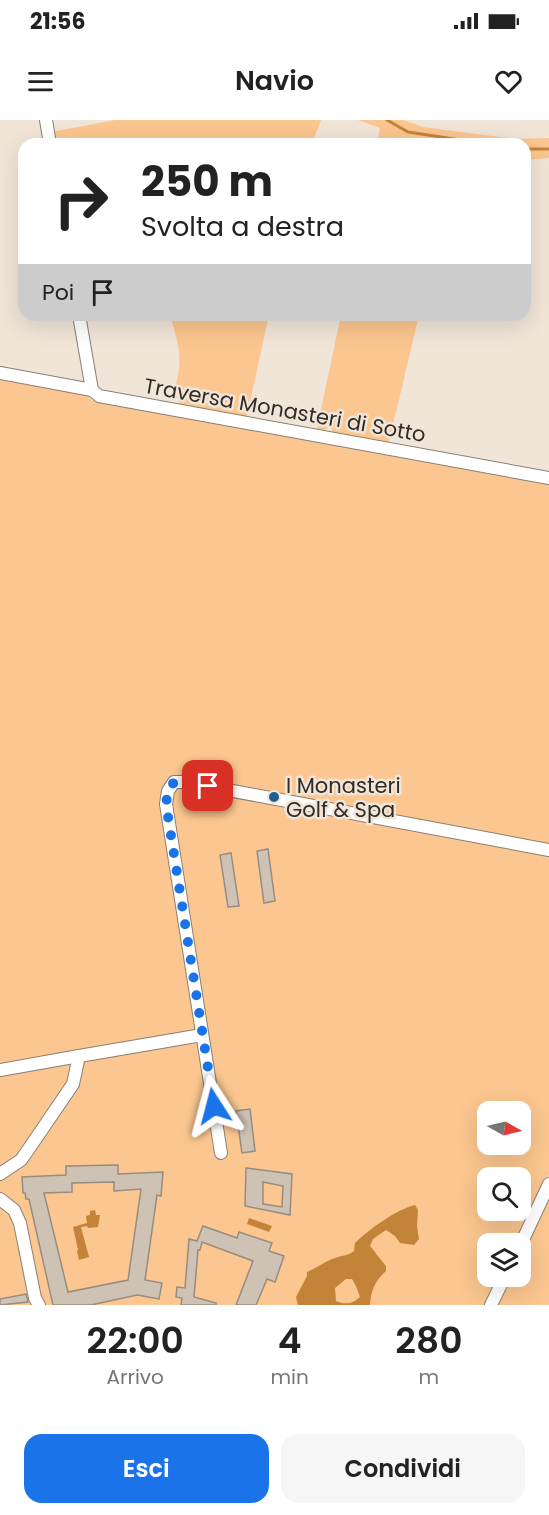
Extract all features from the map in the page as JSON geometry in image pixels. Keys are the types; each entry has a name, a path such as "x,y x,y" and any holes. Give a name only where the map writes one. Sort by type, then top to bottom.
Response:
{"street":[{"path":"46,120 49,138"},
{"path":"80,321 92,390"},
{"name":"Traversa Monasteri di Sotto","path":"0,374 92,390 99,396 549,478"},
{"path":"221,1153 166,804 168,791 174,782 185,782 549,850"},
{"path":"0,1070 202,1035"},
{"path":"0,1174 21,1160 73,1084 79,1056"},
{"path":"526,1233 549,1185"},
{"path":"0,1199 14,1210 20,1223 35,1298 39,1305"},
{"path":"491,1305 500,1287"}],"shaded area":[{"path":"115,120 321,120 314,138 52,138 51,132"},
{"path":"358,120 403,120 423,127 508,138 378,138 380,128"},
{"path":"549,138 549,158 531,160 531,139"},
{"path":"172,321 268,321 246,420 180,405 178,398 172,397 179,364"},
{"path":"340,321 418,321 388,446 332,433 332,427 328,426 323,434 316,433"},
{"name":"I Monasteri Golf & Spa","path":"0,380 85,394 93,401 549,482 549,1174 531,1213 531,1167 477,1167 477,1221 527,1221 522,1233 477,1233 477,1287 496,1287 487,1305 0,1305"},
{"path":"549,1194 549,1305 497,1305 505,1287 531,1287 531,1233"},
{"path":"415,1205 418,1210 419,1239 414,1245 400,1243 386,1230 373,1239 370,1246 386,1266 386,1271 374,1286 370,1305 298,1305 296,1297 307,1272 331,1259 352,1253 355,1243 367,1232","holes":["346,1279 352,1279 360,1297 349,1303 336,1301 335,1288"]},
{"path":"95,1210 96,1215 100,1215 98,1227 81,1227 89,1257 79,1260 73,1227 87,1223 86,1216 90,1215 90,1211"},
{"path":"249,1218 272,1226 269,1232 247,1224"}],"building":[{"path":"268,849 275,901 264,903 257,851"},
{"path":"231,853 239,906 228,907 220,855"},
{"path":"250,1109 255,1151 242,1153 236,1111"},
{"path":"118,1165 118,1174 163,1172 161,1196 157,1195 145,1280 162,1283 159,1299 137,1295 91,1305 53,1305 29,1199 26,1199 23,1193 22,1177 66,1175 66,1166","holes":["114,1182 114,1191 141,1189 128,1280 68,1292 44,1193 72,1192 72,1183"]},
{"path":"246,1168 292,1174 290,1215 245,1206","holes":["263,1182 283,1186 282,1207 263,1204"]},
{"path":"203,1226 237,1238 239,1232 272,1243 269,1251 284,1256 275,1282 267,1279 256,1305 236,1305 253,1261 202,1242 198,1250 194,1297 216,1303 216,1305 181,1305 182,1298 176,1297 177,1287 185,1288 189,1239 197,1241"},
{"path":"26,1294 28,1302 0,1305 0,1299"}],"waterway":[{"path":"387,120 408,132 448,138"},
{"path":"531,149 549,149"}],"place":[{"name":"I Monasteri Golf & Spa","path":"274,797"}],"route":[{"path":"208,786 174,782 168,791 166,804 214,1106"}]}
